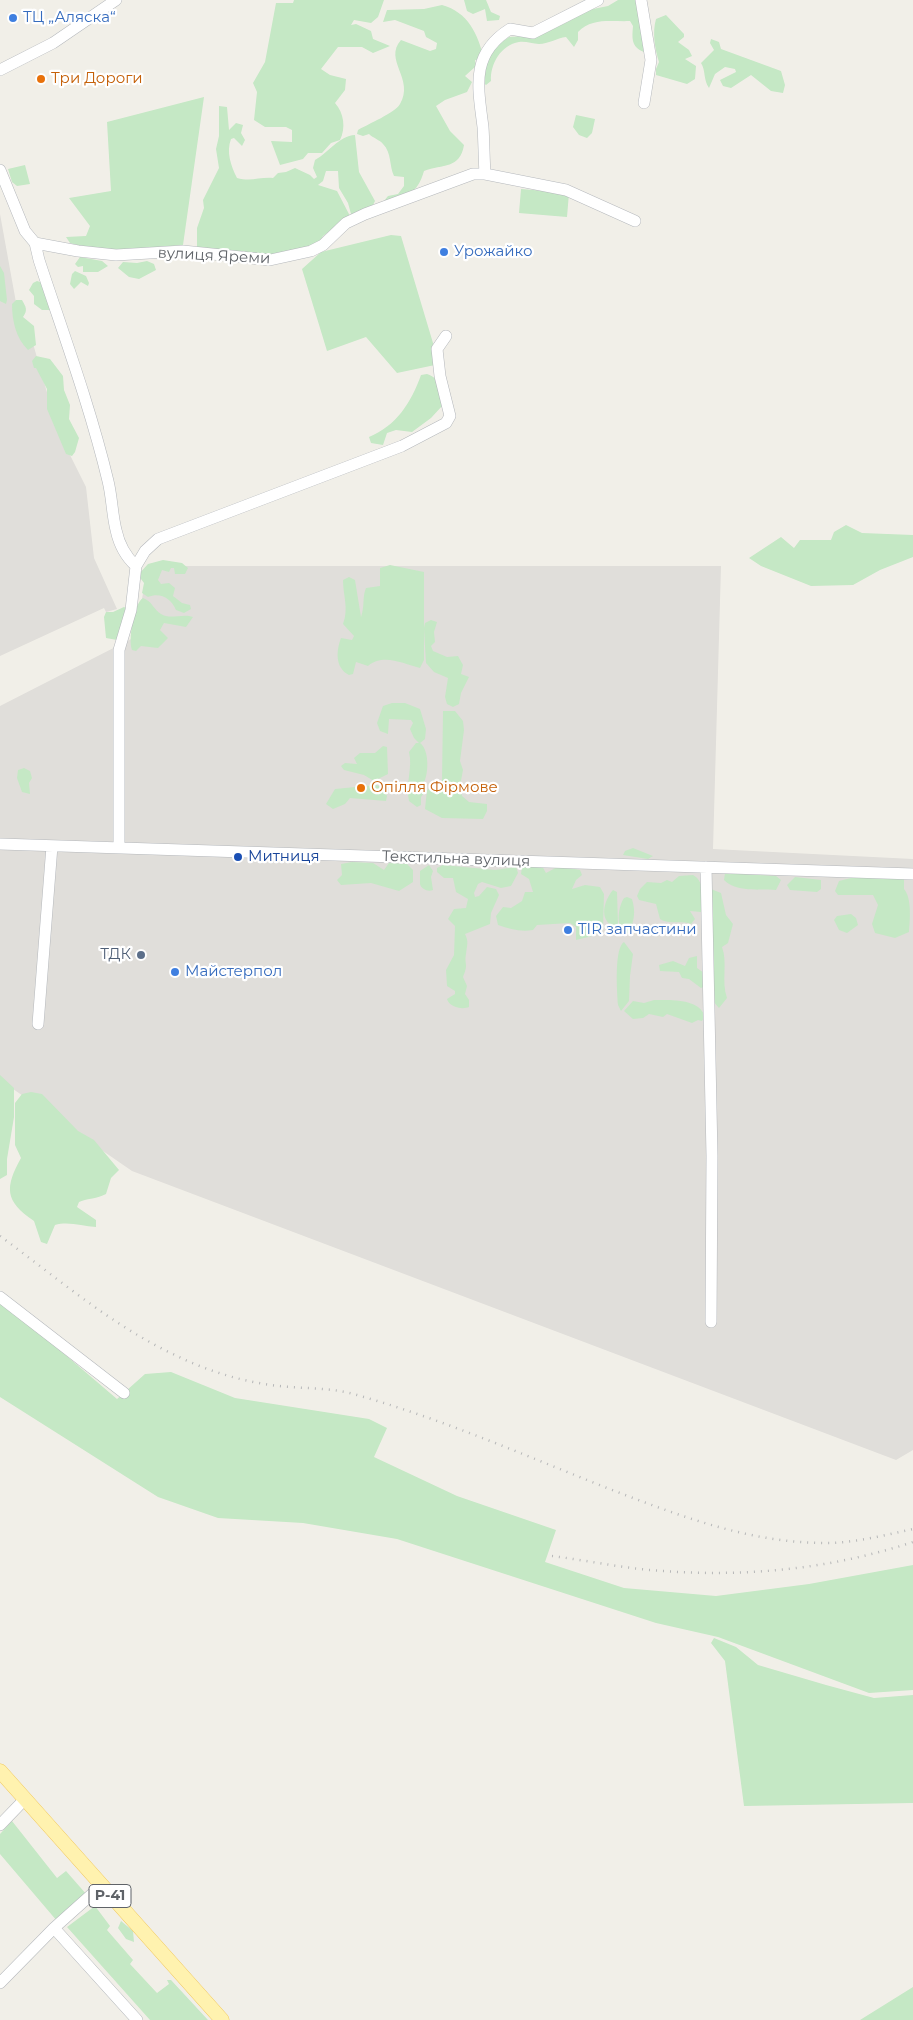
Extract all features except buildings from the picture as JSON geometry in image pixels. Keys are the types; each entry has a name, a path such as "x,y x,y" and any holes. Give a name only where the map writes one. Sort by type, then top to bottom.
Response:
{"main road":[{"name":"Р-41","path":"0,1771 222,2020"}],"street":[{"path":"0,70 52,44 116,0"},
{"path":"485,174 477,78 479,69 497,37 510,29 533,33 598,0"},
{"path":"641,0 651,60 644,102"},
{"path":"0,170 25,231 35,243 99,447 109,483 116,531 128,558 136,566"},
{"name":"вулиця Яреми","path":"35,243 78,251 116,255 183,252 270,260 311,251 322,245 346,223 365,214 473,174 485,174 566,190 635,220"},
{"path":"119,848 119,650 131,610 136,566 144,551 158,539 402,446 446,423 450,416 440,376 437,349 446,336"},
{"name":"Текстильна вулиця","path":"0,844 913,874"},
{"path":"38,1024 52,846"},
{"path":"706,866 712,1156 712,1322"},
{"path":"0,1297 124,1393"},
{"path":"0,1825 25,1799"},
{"path":"0,1983 54,1928 101,1886"},
{"path":"54,1928 136,2020"}],"shaded area":[{"path":"0,214 19,319 28,326 58,431 86,487 94,558 117,609 106,612 104,608 0,656"},
{"path":"148,566 721,566 713,849 913,859 913,1450 896,1460 132,1171 0,1080 0,706 135,637"}],"green space":[{"path":"294,0 384,0 378,17 371,23 354,20 351,25 356,24 371,31 373,39 390,46 373,53 362,47 338,47 321,69 330,75 346,79 345,90 335,103 343,121 343,131 340,140 331,143 322,153 308,153 303,159 280,165 271,141 292,142 292,130 286,127 265,127 254,120 257,92 253,83 265,62 276,3 293,3"},
{"path":"464,0 486,0 491,12 500,16 499,20 487,21 485,9 473,14 467,11"},
{"path":"618,0 636,0 644,52 635,45 633,26 630,21 596,22 578,32 578,40 574,47 566,37 542,44 519,42 507,47 498,56 492,68 491,81 486,85 480,80 493,48 509,37 540,35 588,10 608,6"},
{"path":"442,5 459,13 470,25 479,41 484,59 475,60 476,66 465,76 472,82 467,92 445,100 436,106 450,131 464,145 462,153 455,162 424,171 418,185 410,193 384,201 388,196 398,194 404,186 404,177 394,176 388,151 382,143 369,134 363,136 357,134 358,130 387,115 400,104 404,95 404,86 395,55 396,47 401,40 430,51 436,49 437,43 426,37 424,31 395,20 383,22 387,10 424,9"},
{"path":"666,15 684,34 684,37 678,42 689,50 692,56 685,59 696,66 695,79 687,84 656,75 659,62 654,41 655,24 656,19"},
{"path":"711,39 719,42 721,49 781,71 785,85 783,93 771,91 751,75 731,88 723,86 720,80 736,72 735,69 725,67 715,74 709,88 701,63 714,50 710,43"},
{"path":"204,97 183,245 102,252 70,243 66,237 86,236 90,226 69,198 111,191 107,122"},
{"path":"219,106 227,107 229,130 236,123 243,125 241,133 245,140 242,146 234,138 231,139 229,149 231,164 237,178 273,178 278,173 295,168 314,179 317,177 313,168 315,160 344,138 355,135 359,172 375,201 370,211 359,217 351,214 348,203 339,188 338,171 326,171 323,181 318,185 337,191 350,216 323,236 317,247 283,255 197,249 197,228 204,208 203,200 219,168 216,149 219,136"},
{"path":"576,115 595,119 592,133 587,138 579,135 573,127"},
{"path":"25,165 30,184 17,186 12,182 8,169"},
{"path":"521,189 569,193 567,217 519,213"},
{"path":"391,235 401,236 433,343 435,365 397,373 366,337 327,351 302,269 321,252"},
{"path":"80,257 102,261 108,266 98,272 83,272 83,266 78,267 75,264"},
{"path":"147,261 154,264 156,270 139,279 129,277 118,268 123,262 137,263"},
{"path":"0,266 4,273 6,304 0,301"},
{"path":"75,271 86,276 89,283 88,286 81,282 74,289 70,284 72,274"},
{"path":"37,281 43,283 51,310 42,310 34,304 34,296 29,290 33,283"},
{"path":"16,300 22,300 26,308 23,317 34,326 36,345 28,350 20,340 14,323 12,304"},
{"path":"36,356 50,359 63,376 64,390 70,405 69,419 79,438 72,456 66,454 47,409 47,389 36,368 34,368 32,361"},
{"path":"427,374 436,379 441,391 443,405 431,418 412,432 396,430 387,433 383,445 371,443 369,437 395,420 407,404 421,375"},
{"path":"846,525 862,533 913,535 913,557 880,570 853,585 811,586 761,566 749,558 781,537 794,548 800,540 831,540 834,532"},
{"path":"163,560 182,563 188,568 185,574 175,574 174,568 171,568 169,572 162,570 158,580 161,584 169,583 175,588 173,596 182,603 190,605 191,609 184,613 176,610 165,597 157,595 148,597 142,593 144,583 138,575 148,564"},
{"path":"390,565 424,572 424,628 425,623 431,620 437,622 434,632 435,642 431,646 433,651 447,657 458,656 463,665 461,674 469,677 461,693 459,704 453,707 447,704 445,697 448,678 434,672 426,663 424,629 424,660 420,668 387,660 380,660 368,666 356,662 353,674 349,675 344,672 339,664 338,648 341,638 352,640 354,636 343,624 346,607 343,580 349,577 355,580 361,617 366,588 380,586 380,568"},
{"path":"143,598 165,616 193,617 186,627 164,623 160,630 168,638 158,648 141,646 136,651 132,650 133,622 137,607"},
{"path":"124,607 126,608 117,640 106,638 104,617 106,612 113,612"},
{"path":"392,703 405,703 420,709 426,729 425,739 420,743 426,751 427,770 422,786 424,793 421,797 421,805 417,807 409,801 408,795 409,752 416,743 419,743 414,738 410,729 413,723 411,720 389,719 388,734 380,731 377,723 383,706"},
{"path":"443,711 455,711 463,721 464,730 460,761 463,770 460,786 462,796 469,802 487,804 487,811 483,819 442,818 425,809 427,790 438,785 442,780"},
{"path":"383,746 387,747 388,774 374,781 364,775 344,770 341,766 345,763 357,764 354,758 360,753 375,753"},
{"path":"24,768 30,771 32,778 29,783 30,794 22,792 17,778 18,770"},
{"path":"376,785 384,788 387,796 386,801 350,798 345,804 333,809 326,804 335,789"},
{"path":"633,848 653,856 648,859 623,855 625,851"},
{"path":"352,862 373,863 384,870 389,863 407,864 413,870 413,882 399,891 371,883 341,885 337,880 342,875 341,864"},
{"path":"530,864 542,866 546,873 559,866 580,870 582,875 576,880 572,889 585,885 600,887 604,894 603,930 592,936 576,940 576,927 570,923 537,925 533,930 528,931 515,930 498,925 496,916 503,907 511,908 522,901 525,892 533,892 529,879 521,874 522,867"},
{"path":"429,865 433,871 431,877 433,890 429,891 423,889 420,884 420,871"},
{"path":"443,865 495,870 516,867 518,873 511,886 501,888 482,882 478,884 474,893 475,897 479,896 487,887 496,889 499,895 491,913 490,924 465,934 467,939 466,966 463,977 467,986 465,994 469,1000 469,1007 466,1008 456,1007 448,1002 447,999 455,994 455,991 447,986 446,970 454,955 455,926 448,919 454,909 466,908 468,899 456,892 453,878 444,878 437,872 437,868"},
{"path":"725,873 776,876 781,880 776,890 748,889 729,884 724,880"},
{"path":"693,875 702,886 702,896 701,912 690,911 695,919 691,924 667,922 660,919 656,904 639,900 637,896 640,889 647,882 661,883 667,880 672,882 679,876"},
{"path":"795,877 821,880 821,889 817,892 790,890 787,885"},
{"path":"855,877 904,879 904,889 909,903 909,932 895,938 875,933 872,924 878,905 873,895 838,895 835,891 839,881"},
{"path":"711,889 721,893 726,915 733,924 728,943 722,947 727,998 719,1008 712,1000"},
{"path":"613,890 617,892 618,924 611,925 607,922 604,908"},
{"path":"624,898 632,899 634,916 629,933 624,934 620,926 619,911"},
{"path":"851,914 856,918 858,925 847,933 839,930 834,920 837,916"},
{"path":"624,942 633,954 629,1001 621,1011 618,1005 617,961"},
{"path":"697,956 697,968 704,973 705,986 701,988 689,979 682,978 679,972 660,971 659,965 673,961 685,966 689,958"},
{"path":"654,1000 675,1000 690,1003 701,1010 705,1016 702,1021 698,1020 692,1023 667,1014 663,1017 649,1014 643,1018 633,1019 624,1011 633,1001 644,1003"},
{"path":"0,1075 14,1088 14,1117 7,1159 7,1175 0,1179"},
{"path":"31,1092 42,1094 78,1131 94,1140 119,1170 111,1178 106,1194 79,1202 77,1207 96,1220 96,1227 70,1224 55,1225 47,1244 41,1242 34,1221 17,1207 10,1193 12,1177 21,1158 15,1145 15,1103 22,1094"},
{"path":"0,1299 117,1399 145,1374 171,1372 235,1398 369,1419 387,1428 374,1457 457,1496 556,1530 545,1562 624,1588 716,1596 809,1584 913,1565 913,1690 869,1693 718,1637 656,1623 397,1539 303,1523 218,1518 158,1497 0,1397"},
{"path":"714,1638 736,1647 758,1665 826,1685 874,1698 913,1695 913,1803 744,1806 725,1661 711,1643"},
{"path":"12,1821 57,1878 66,1871 87,1895 57,1921 0,1854 0,1834"},
{"path":"95,1906 110,1926 107,1930 133,1960 130,1964 157,1993 169,1984 167,1980 171,1980 208,2020 150,2020 67,1927"},
{"path":"121,1921 133,1931 134,1942 126,1939 118,1928"},
{"path":"913,1987 913,2020 860,2020"}],"railway":[{"path":"0,1236 84,1300 129,1330 187,1361 212,1371 252,1382 338,1391 357,1395 483,1438 662,1509 744,1533 772,1539 830,1543 861,1540 913,1529"},
{"path":"552,1556 650,1570 717,1573 750,1572 783,1570 849,1559 913,1542"}],"place":[{"name":"ТЦ „Аляска“","path":"13,18"},
{"name":"Три Дороги","path":"41,79"},
{"name":"Урожайко","path":"444,252"},
{"name":"Опілля Фірмове","path":"361,788"},
{"name":"Митниця","path":"238,857"},
{"name":"TIR запчастини","path":"568,930"},
{"name":"ТДК","path":"141,955"},
{"name":"Майстерпол","path":"175,972"}]}
